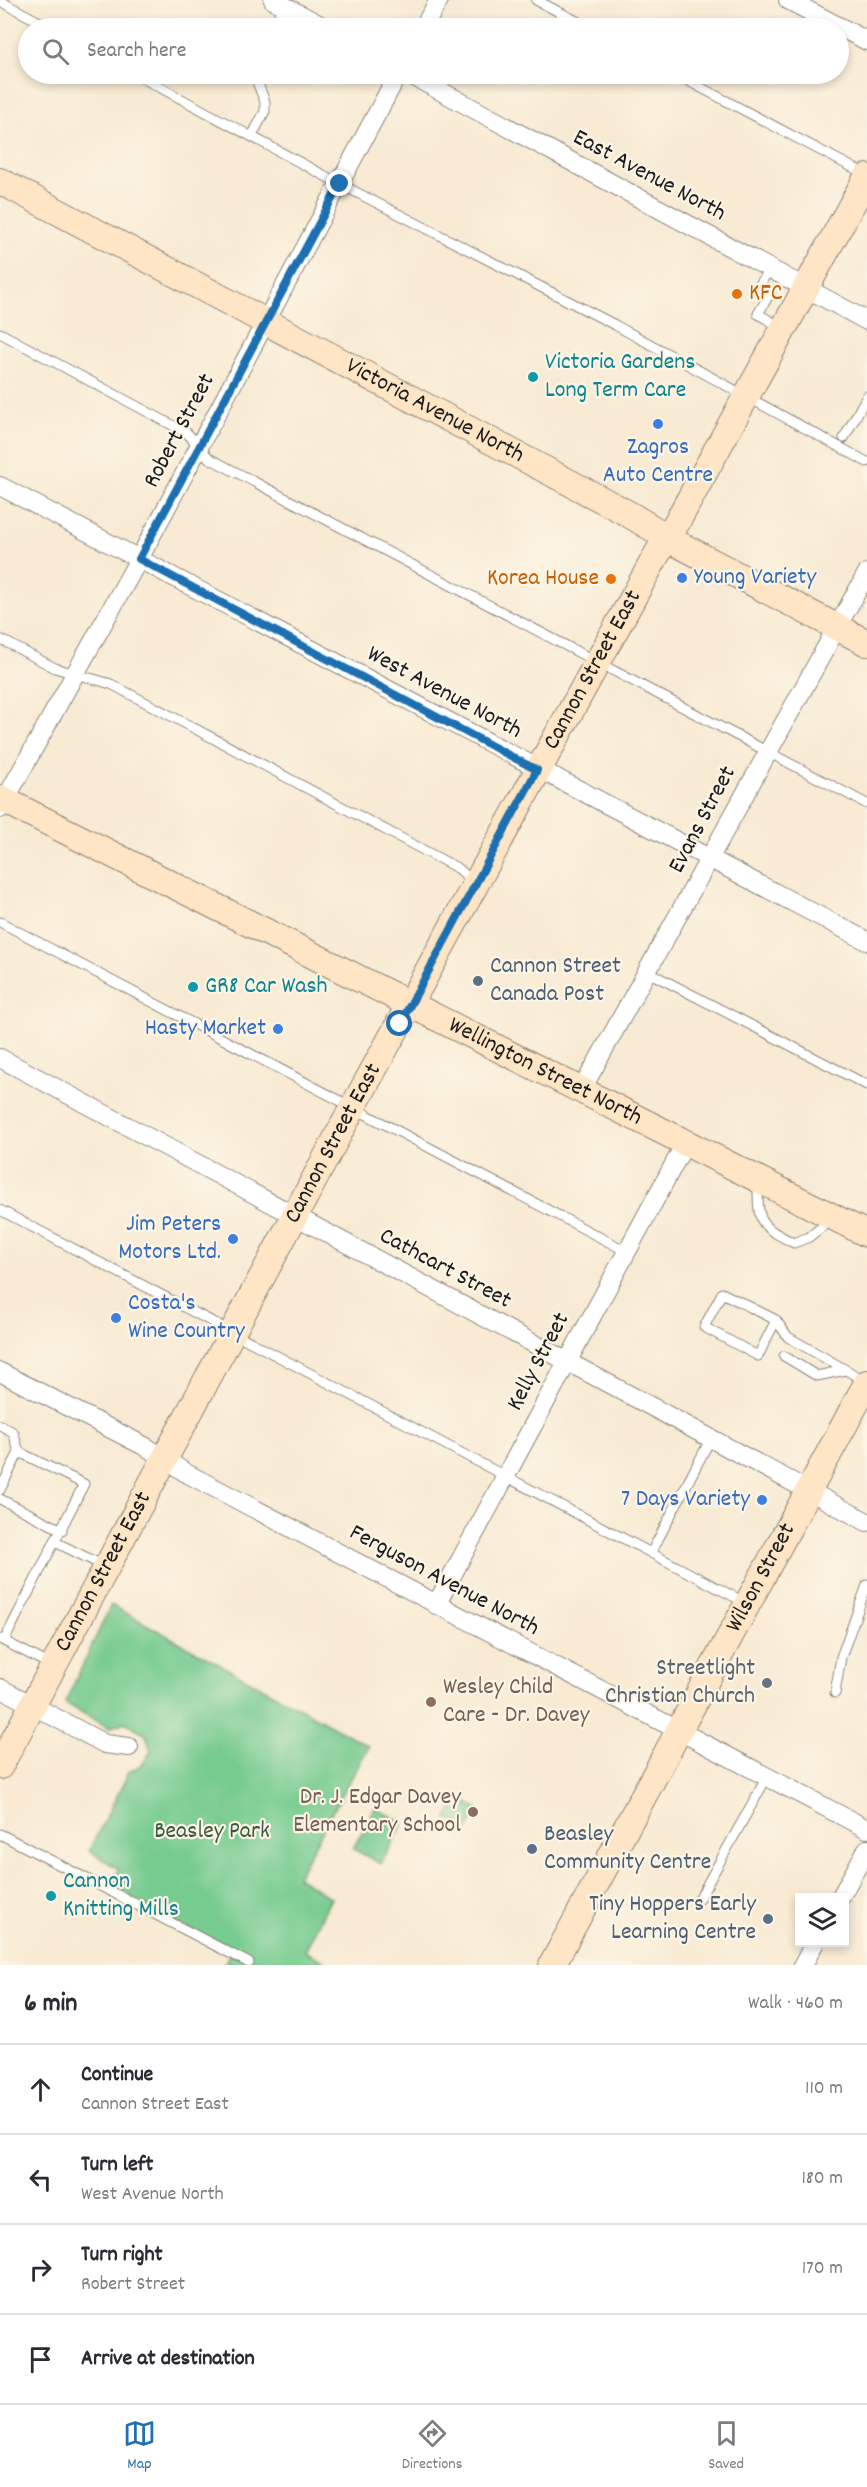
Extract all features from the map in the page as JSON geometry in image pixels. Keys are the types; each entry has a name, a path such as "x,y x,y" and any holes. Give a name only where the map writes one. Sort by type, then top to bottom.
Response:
{"main road":[{"name":"Cannon Street East","path":"0,1766 105,1567 537,770 746,398 867,176"},
{"name":"Victoria Avenue North","path":"0,181 627,513 867,643"},
{"name":"Wellington Street North","path":"2,802 758,1177 867,1234"},
{"name":"Wilson Street","path":"552,1965 807,1491 860,1378"}],"street":[{"path":"429,18 439,0"},
{"path":"788,0 823,18"},
{"path":"279,3 307,18"},
{"path":"849,32 867,41"},
{"name":"Robert Street","path":"2,802 139,559 393,84"},
{"name":"East Avenue North","path":"428,84 867,321"},
{"name":"West Avenue North","path":"0,486 537,770 867,941"},
{"name":"Evans Street","path":"581,1091 867,573"},
{"name":"Cathcart Street","path":"0,1058 867,1522"},
{"name":"Kelly Street","path":"436,1605 686,1142"},
{"name":"Ferguson Avenue North","path":"0,1372 436,1605 867,1829"},
{"path":"0,1688 105,1744 129,1747"},
{"path":"843,1893 867,1849"},
{"path":"803,1965 812,1947"}],"lane":[{"path":"536,0 571,18"},
{"path":"0,1 32,18"},
{"path":"274,18 279,3"},
{"path":"154,84 340,184 604,320 867,462"},
{"path":"252,136 265,111 266,102 258,84"},
{"path":"694,84 867,176"},
{"path":"770,268 759,286 770,293 758,315 783,328"},
{"path":"0,333 187,433 208,458 867,804"},
{"path":"844,438 867,396"},
{"path":"0,639 55,668 111,684 459,869 475,884"},
{"path":"0,922 228,1040 352,1110 626,1251"},
{"path":"648,972 867,1085"},
{"path":"758,1177 758,1209 767,1229 794,1243 809,1237 835,1217"},
{"path":"0,1210 746,1603"},
{"path":"776,1320 758,1356 704,1327 722,1293 776,1320 788,1337 860,1378"},
{"path":"784,1356 817,1376 860,1378"},
{"path":"0,1425 14,1432 19,1452 0,1490"},
{"path":"651,1553 711,1438"},
{"path":"19,1452 84,1484 56,1542 2,1640 53,1666"},
{"path":"0,1499 62,1530"},
{"path":"56,1542 105,1567"},
{"path":"835,1693 841,1657 867,1585"},
{"path":"699,1899 767,1777"},
{"path":"0,1834 249,1963"}],"green space":[{"name":"Beasley Park","path":"111,1605 369,1746 297,1877 331,1898 305,1951 326,1962 325,1965 224,1965 230,1953 111,1886 119,1869 89,1851 129,1772 143,1764 151,1751 146,1735 125,1722 109,1728 65,1703"},
{"path":"458,1798 479,1809 468,1829 447,1818"},
{"path":"375,1808 403,1823 381,1864 353,1849"}],"place":[{"name":"KFC","path":"737,294"},
{"name":"Victoria Gardens Long Term Care","path":"533,377"},
{"name":"Zagros Auto Centre","path":"658,424"},
{"name":"Young Variety","path":"682,578"},
{"name":"Korea House","path":"611,579"},
{"name":"Cannon Street Canada Post","path":"478,981"},
{"name":"GR8 Car Wash","path":"193,987"},
{"name":"Hasty Market","path":"278,1029"},
{"name":"Jim Peters Motors Ltd.","path":"233,1239"},
{"name":"Costa's Wine Country","path":"116,1318"},
{"name":"7 Days Variety","path":"762,1500"},
{"name":"Streetlight Christian Church","path":"767,1683"},
{"name":"Wesley Child Care - Dr. Davey","path":"431,1702"},
{"name":"Dr. J. Edgar Davey Elementary School","path":"473,1812"},
{"name":"Beasley Community Centre","path":"532,1849"},
{"name":"Cannon Knitting Mills","path":"51,1896"},
{"name":"Tiny Hoppers Early Learning Centre","path":"768,1919"}],"route":[{"path":"340,184 139,559 537,770 400,1024"}]}
